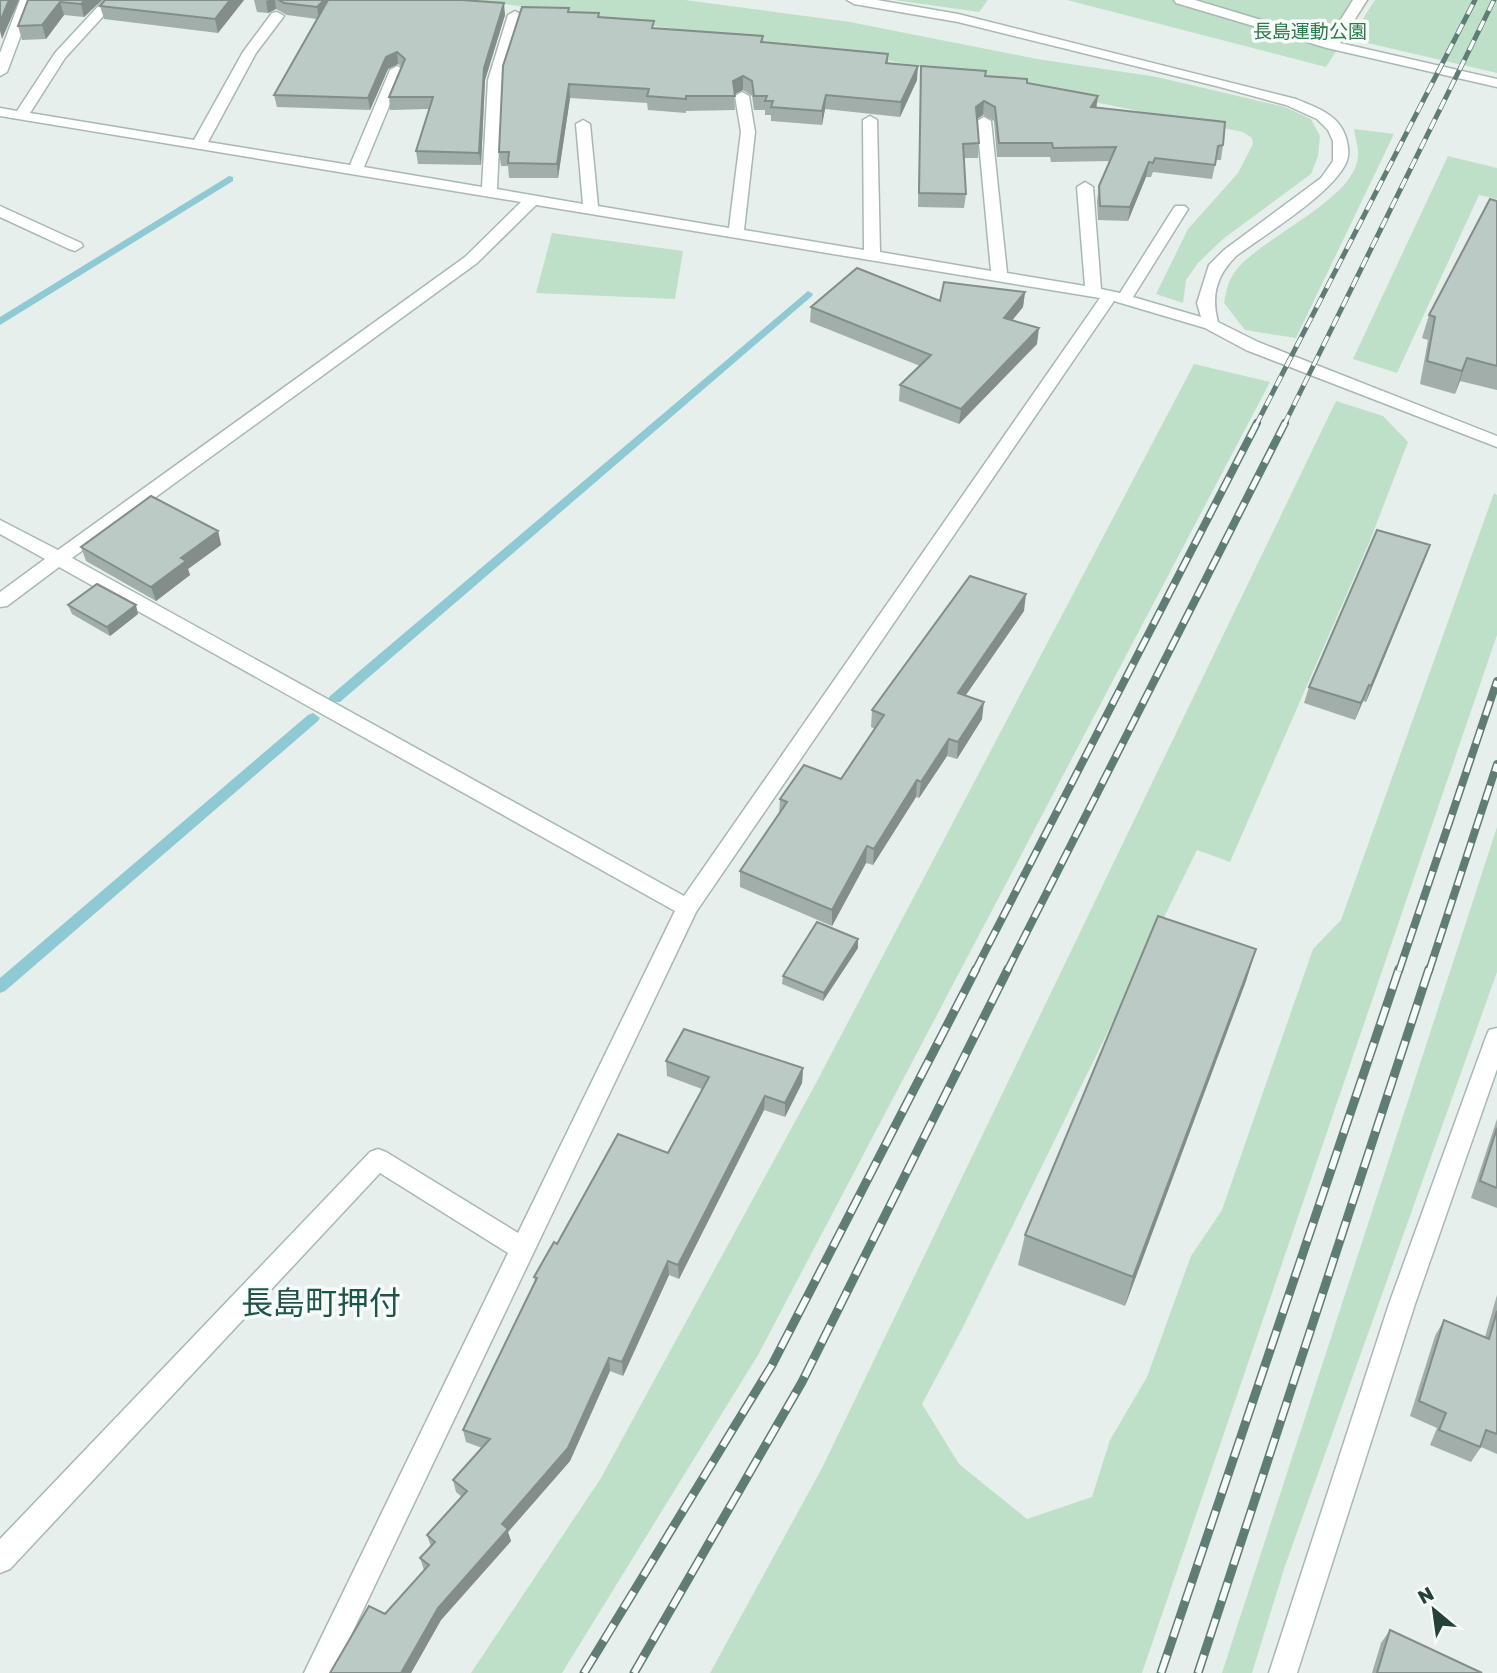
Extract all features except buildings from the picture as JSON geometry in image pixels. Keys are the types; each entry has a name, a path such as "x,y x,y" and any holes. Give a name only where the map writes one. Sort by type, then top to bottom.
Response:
{"street":[{"path":"0,72 27,0"},
{"path":"855,0 958,18 1225,84 1291,102 1322,116 1335,128 1340,141 1340,161 1327,181 1230,253 1215,268 1205,303 1211,325"},
{"path":"1181,0 1332,45 1497,83"},
{"path":"1332,45 1360,0"},
{"path":"21,116 60,56 110,1"},
{"path":"489,191 495,80 515,15"},
{"path":"198,146 250,52 277,16"},
{"path":"355,170 397,71"},
{"path":"736,232 748,132 742,96"},
{"path":"0,112 1109,295 1211,325 1252,346 1497,442"},
{"path":"870,120 872,255"},
{"path":"984,121 999,276"},
{"path":"583,124 591,208"},
{"path":"1085,187 1109,295"},
{"path":"0,601 471,260 534,198"},
{"path":"318,1673 688,908 1109,295 1180,209"},
{"path":"0,211 75,246"},
{"path":"0,526 688,908"},
{"path":"1283,1673 1402,1304 1497,1037"},
{"path":"0,1559 378,1159 523,1249"}],"green space":[{"path":"451,0 685,0 850,22 1037,59 1157,77 1285,107 1311,119 1320,136 1318,156 1311,174 1223,239 1198,263 1186,280 1183,303 1156,294 1188,229 1238,173 1253,144 1252,138 1243,132 886,60 497,3"},
{"path":"894,0 988,0 979,12"},
{"name":"長島運動公園","path":"1067,0 1369,0 1326,67"},
{"path":"1375,0 1497,0 1497,73 1350,39"},
{"path":"1354,129 1394,134 1296,338 1245,330 1224,303 1232,276 1263,246 1324,204 1341,188 1353,173 1358,156"},
{"path":"1448,156 1497,168 1497,199 1479,195 1397,373 1353,359"},
{"path":"552,233 683,251 675,299 536,293"},
{"path":"1194,364 1270,382 758,1355 562,1673 471,1673 601,1478 816,1083"},
{"path":"1336,401 1383,416 1408,442 1369,543 1230,862 1197,850 961,1331 922,1404 959,1464 1027,1519 1092,1497 1110,1440 1147,1377 1191,1256 1222,1210 1313,949 1341,920 1494,493 1497,495 1497,635 1142,1673 710,1673 822,1468"},
{"path":"1497,827 1497,972 1284,1569 1252,1673 1222,1673"}],"waterway":[{"path":"0,322 229,179"},
{"path":"335,699 808,294"},
{"path":"0,987 313,718"}],"railway":[{"path":"1256,425 1475,0"},
{"path":"1285,424 1494,0"},
{"path":"975,971 1257,423"},
{"path":"1007,971 1285,424"},
{"path":"1399,971 1497,681"},
{"path":"1429,971 1497,764"},
{"path":"584,1673 772,1365 976,969"},
{"path":"1161,1673 1399,969"},
{"path":"1198,1673 1429,969"},
{"path":"634,1673 802,1382 1007,971"}],"district":[{"name":"長島町押付","path":"321,1303"}]}
